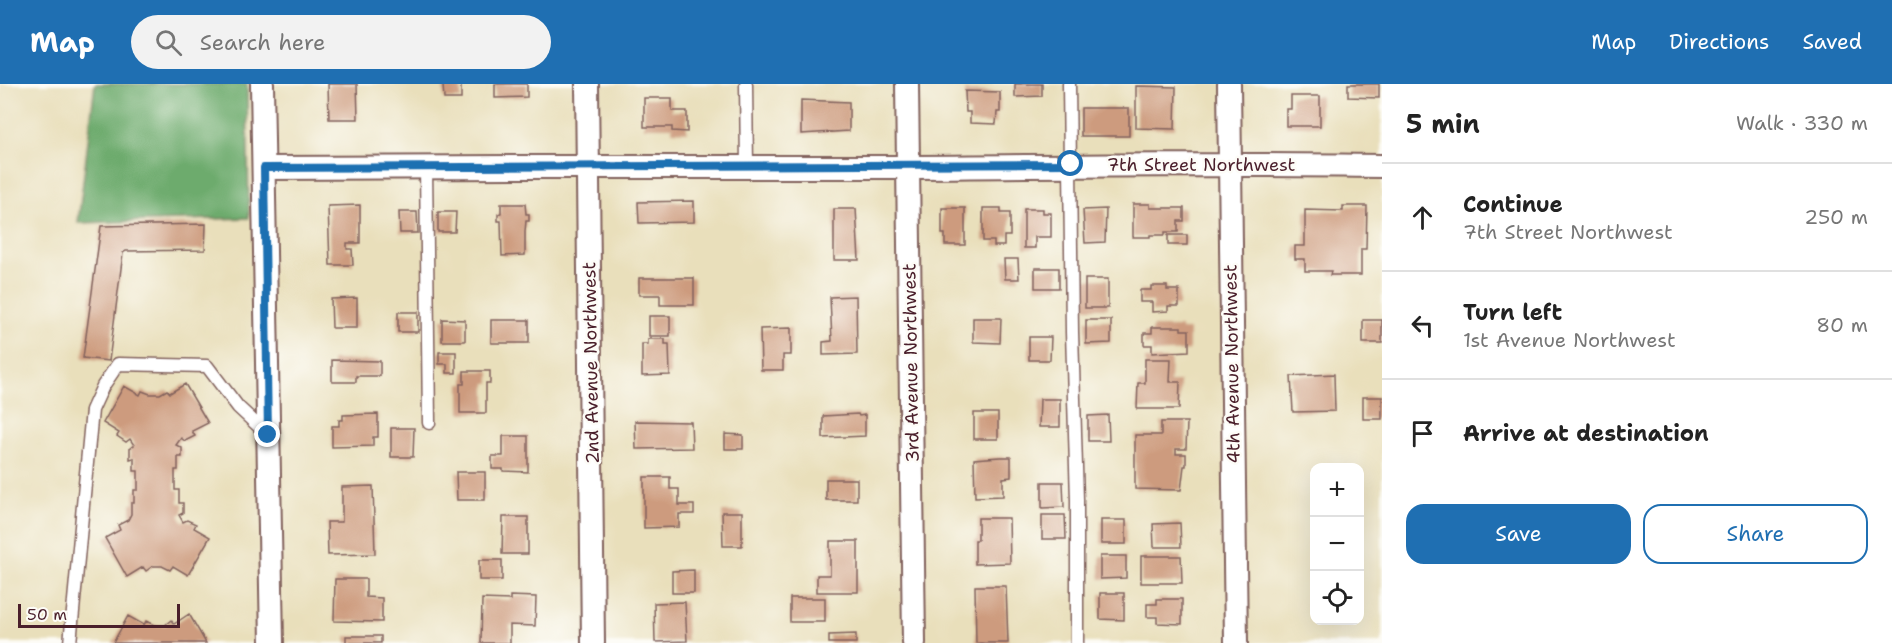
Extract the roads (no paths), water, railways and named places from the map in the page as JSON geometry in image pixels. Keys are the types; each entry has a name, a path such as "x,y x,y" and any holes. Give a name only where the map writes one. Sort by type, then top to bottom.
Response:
{"street":[{"path":"262,84 272,643"},
{"name":"2nd Avenue Northwest","path":"587,84 593,643"},
{"name":"3rd Avenue Northwest","path":"907,84 914,643"},
{"name":"4th Avenue Northwest","path":"1229,84 1236,643"},
{"name":"7th Street Northwest","path":"264,168 1071,164 1382,166"}],"lane":[{"path":"746,84 747,167"},
{"path":"1070,84 1077,643"},
{"path":"426,166 429,423"},
{"path":"70,643 92,410 103,386 118,364 207,366 238,407 268,435"}]}
